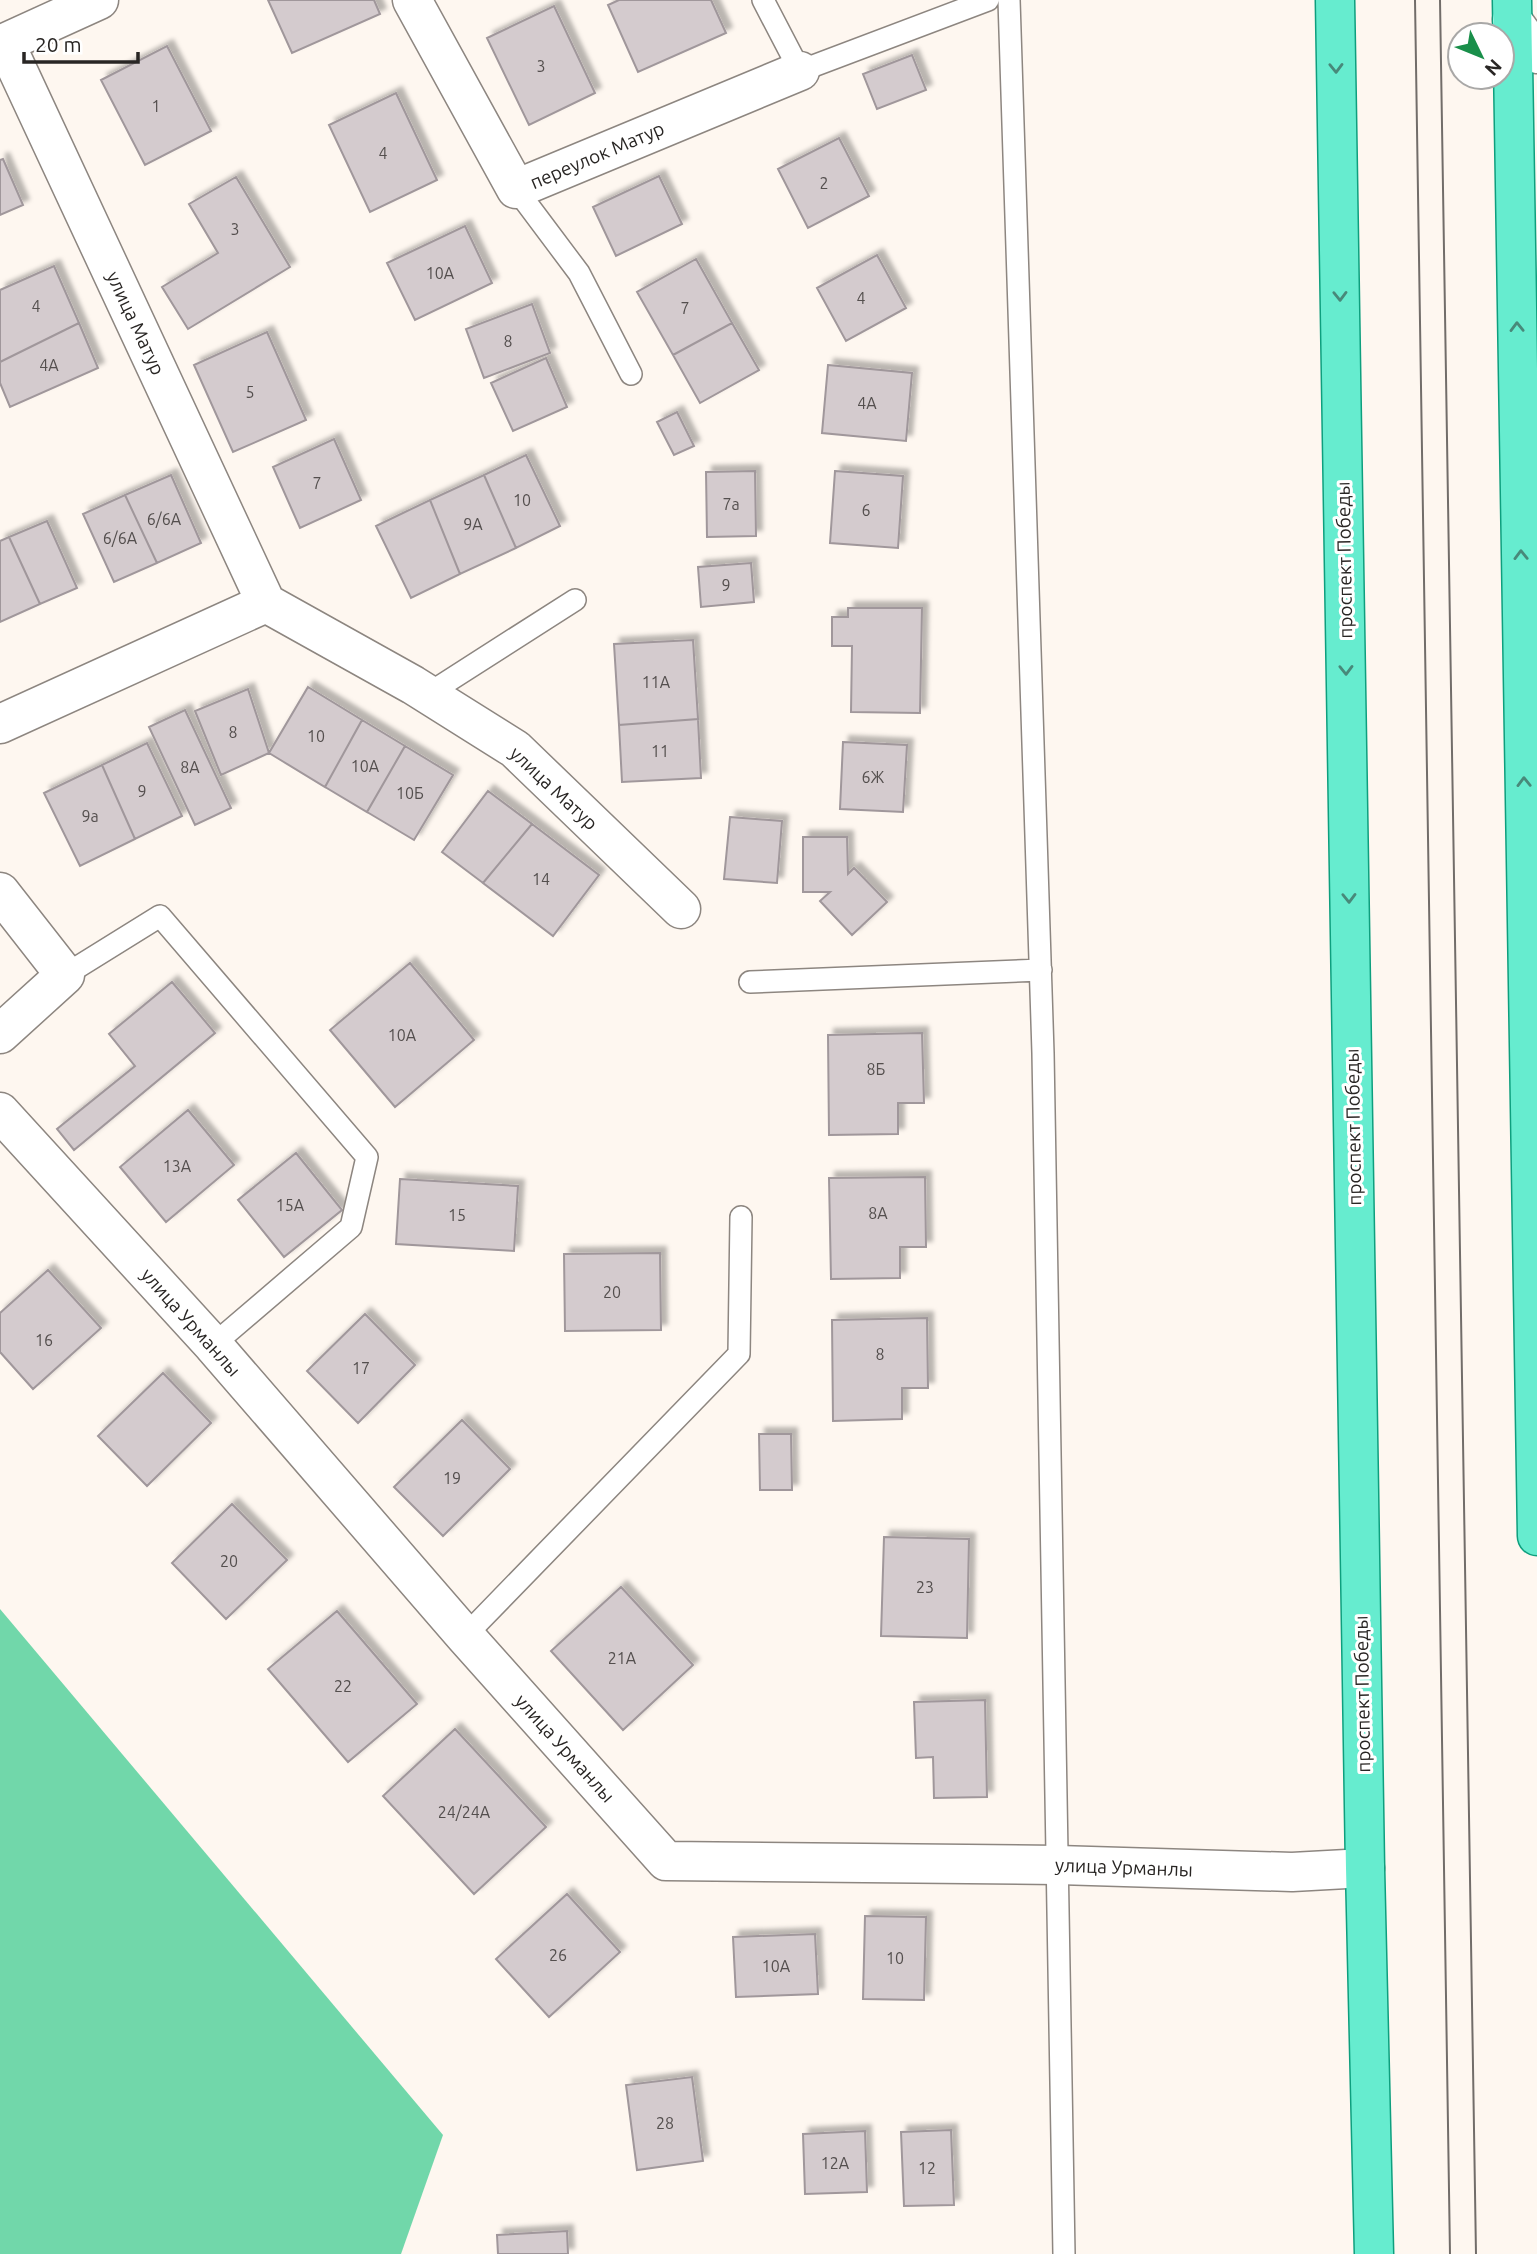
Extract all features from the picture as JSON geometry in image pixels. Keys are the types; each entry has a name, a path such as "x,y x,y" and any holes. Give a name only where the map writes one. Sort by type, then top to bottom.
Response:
{"main road":[{"name":"проспект Победы","path":"1335,0 1365,1868 1374,2254"},
{"path":"1512,10 1537,1536"}],"street":[{"path":"3,44 99,0"},
{"name":"переулок Матур","path":"412,0 516,189 800,71"},
{"path":"1512,10 1537,54"},
{"name":"улица Матур","path":"3,44 266,603 428,694 515,749 681,909"},
{"path":"0,724 266,603"},
{"path":"0,892 65,975 0,1034"},
{"name":"улица Урманлы","path":"0,1112 214,1345 465,1636 666,1861 1058,1865 1292,1872 1365,1868"}],"lane":[{"path":"763,0 800,71 988,0"},
{"path":"1009,0 1041,970 1064,2254"},
{"path":"516,189 579,273 631,374"},
{"path":"428,694 575,600"},
{"path":"65,975 160,916 367,1157 351,1227 214,1345"},
{"path":"750,982 1041,970"},
{"path":"465,1636 740,1354 741,1217"}],"green space":[{"path":"0,1609 443,2135 401,2254 0,2254"}],"building":[{"path":"268,0 374,0 380,14 292,53"},
{"path":"619,0 711,0 726,33 638,72 608,5"},
{"path":"554,6 595,93 529,125 487,38"},
{"path":"167,46 211,131 145,165 101,80"},
{"path":"912,55 926,90 877,109 863,74"},
{"path":"396,93 437,180 370,212 329,125"},
{"path":"839,138 869,196 808,228 778,169"},
{"path":"3,159 23,205 0,215 0,160"},
{"path":"659,176 682,224 616,256 593,207"},
{"path":"236,177 290,267 188,329 162,287 218,253 189,204"},
{"path":"465,226 492,283 415,320 387,263"},
{"path":"877,255 906,308 846,341 817,288"},
{"path":"696,259 732,323 673,355 637,292"},
{"path":"54,266 79,323 0,362 0,290"},
{"path":"532,304 550,353 484,378 466,329"},
{"path":"79,323 98,368 10,407 0,383 0,362"},
{"path":"732,323 759,370 700,403 673,355"},
{"path":"267,332 306,420 233,452 194,365"},
{"path":"546,358 567,407 513,431 491,383"},
{"path":"828,365 912,373 906,441 822,433"},
{"path":"677,412 694,446 674,455 657,422"},
{"path":"334,439 361,500 300,528 273,467"},
{"path":"526,455 560,526 516,548 484,475"},
{"path":"755,471 756,536 707,537 706,472"},
{"path":"835,471 903,476 898,548 830,543"},
{"path":"171,475 201,543 157,563 125,495"},
{"path":"484,475 516,548 460,574 430,500"},
{"path":"125,495 157,563 114,582 83,514"},
{"path":"430,500 460,574 411,598 376,526"},
{"path":"47,521 77,588 40,604 9,537"},
{"path":"9,537 40,604 0,622 0,541"},
{"path":"751,563 754,602 701,607 698,567"},
{"path":"848,608 922,608 920,713 851,712 852,646 832,646 832,617 848,617"},
{"path":"693,640 698,719 619,725 614,644"},
{"path":"308,687 362,720 325,787 269,753"},
{"path":"248,689 269,753 221,775 195,711"},
{"path":"185,710 231,808 195,825 149,727"},
{"path":"698,719 701,778 622,782 619,725"},
{"path":"362,720 405,746 367,812 325,787"},
{"path":"843,742 907,745 903,812 840,809"},
{"path":"147,743 182,816 135,839 102,765"},
{"path":"405,746 453,775 414,840 367,812"},
{"path":"102,765 135,839 80,866 44,793"},
{"path":"488,791 532,824 483,883 442,852"},
{"path":"730,817 782,821 777,883 724,879"},
{"path":"532,824 599,875 553,936 483,883"},
{"path":"803,837 847,837 848,874 854,868 887,902 852,935 820,901 830,892 803,892"},
{"path":"410,963 474,1040 395,1107 330,1030"},
{"path":"172,982 215,1033 74,1150 57,1129 135,1066 109,1034"},
{"path":"922,1033 924,1103 898,1103 898,1134 829,1135 828,1035"},
{"path":"188,1110 234,1165 166,1222 120,1167"},
{"path":"296,1153 342,1210 284,1257 238,1200"},
{"path":"925,1177 926,1247 900,1247 900,1278 831,1279 829,1178"},
{"path":"400,1179 518,1186 514,1251 396,1244"},
{"path":"660,1253 661,1330 565,1331 564,1254"},
{"path":"48,1270 101,1328 33,1389 0,1352 0,1313"},
{"path":"365,1314 415,1365 358,1423 307,1371"},
{"path":"927,1318 928,1388 902,1388 902,1419 833,1421 832,1320"},
{"path":"163,1373 211,1423 147,1486 98,1436"},
{"path":"462,1420 510,1469 443,1536 394,1487"},
{"path":"759,1434 791,1434 792,1490 760,1490"},
{"path":"232,1504 287,1560 226,1619 172,1563"},
{"path":"884,1537 969,1539 967,1638 881,1636"},
{"path":"621,1587 693,1665 623,1730 551,1651"},
{"path":"337,1611 417,1704 348,1762 268,1669"},
{"path":"985,1700 987,1797 934,1798 933,1757 916,1758 914,1702"},
{"path":"455,1729 546,1827 474,1894 383,1796"},
{"path":"567,1894 620,1952 549,2017 496,1959"},
{"path":"865,1916 926,1917 924,2000 863,1999"},
{"path":"815,1934 818,1994 736,1997 733,1937"},
{"path":"692,2077 703,2161 637,2170 626,2085"},
{"path":"951,2130 954,2205 904,2206 901,2132"},
{"path":"865,2131 867,2192 805,2194 803,2134"},
{"path":"567,2231 568,2254 498,2254 497,2235"}],"tram line":[{"path":"1415,0 1450,2254"},
{"path":"1440,0 1476,2254"}]}
